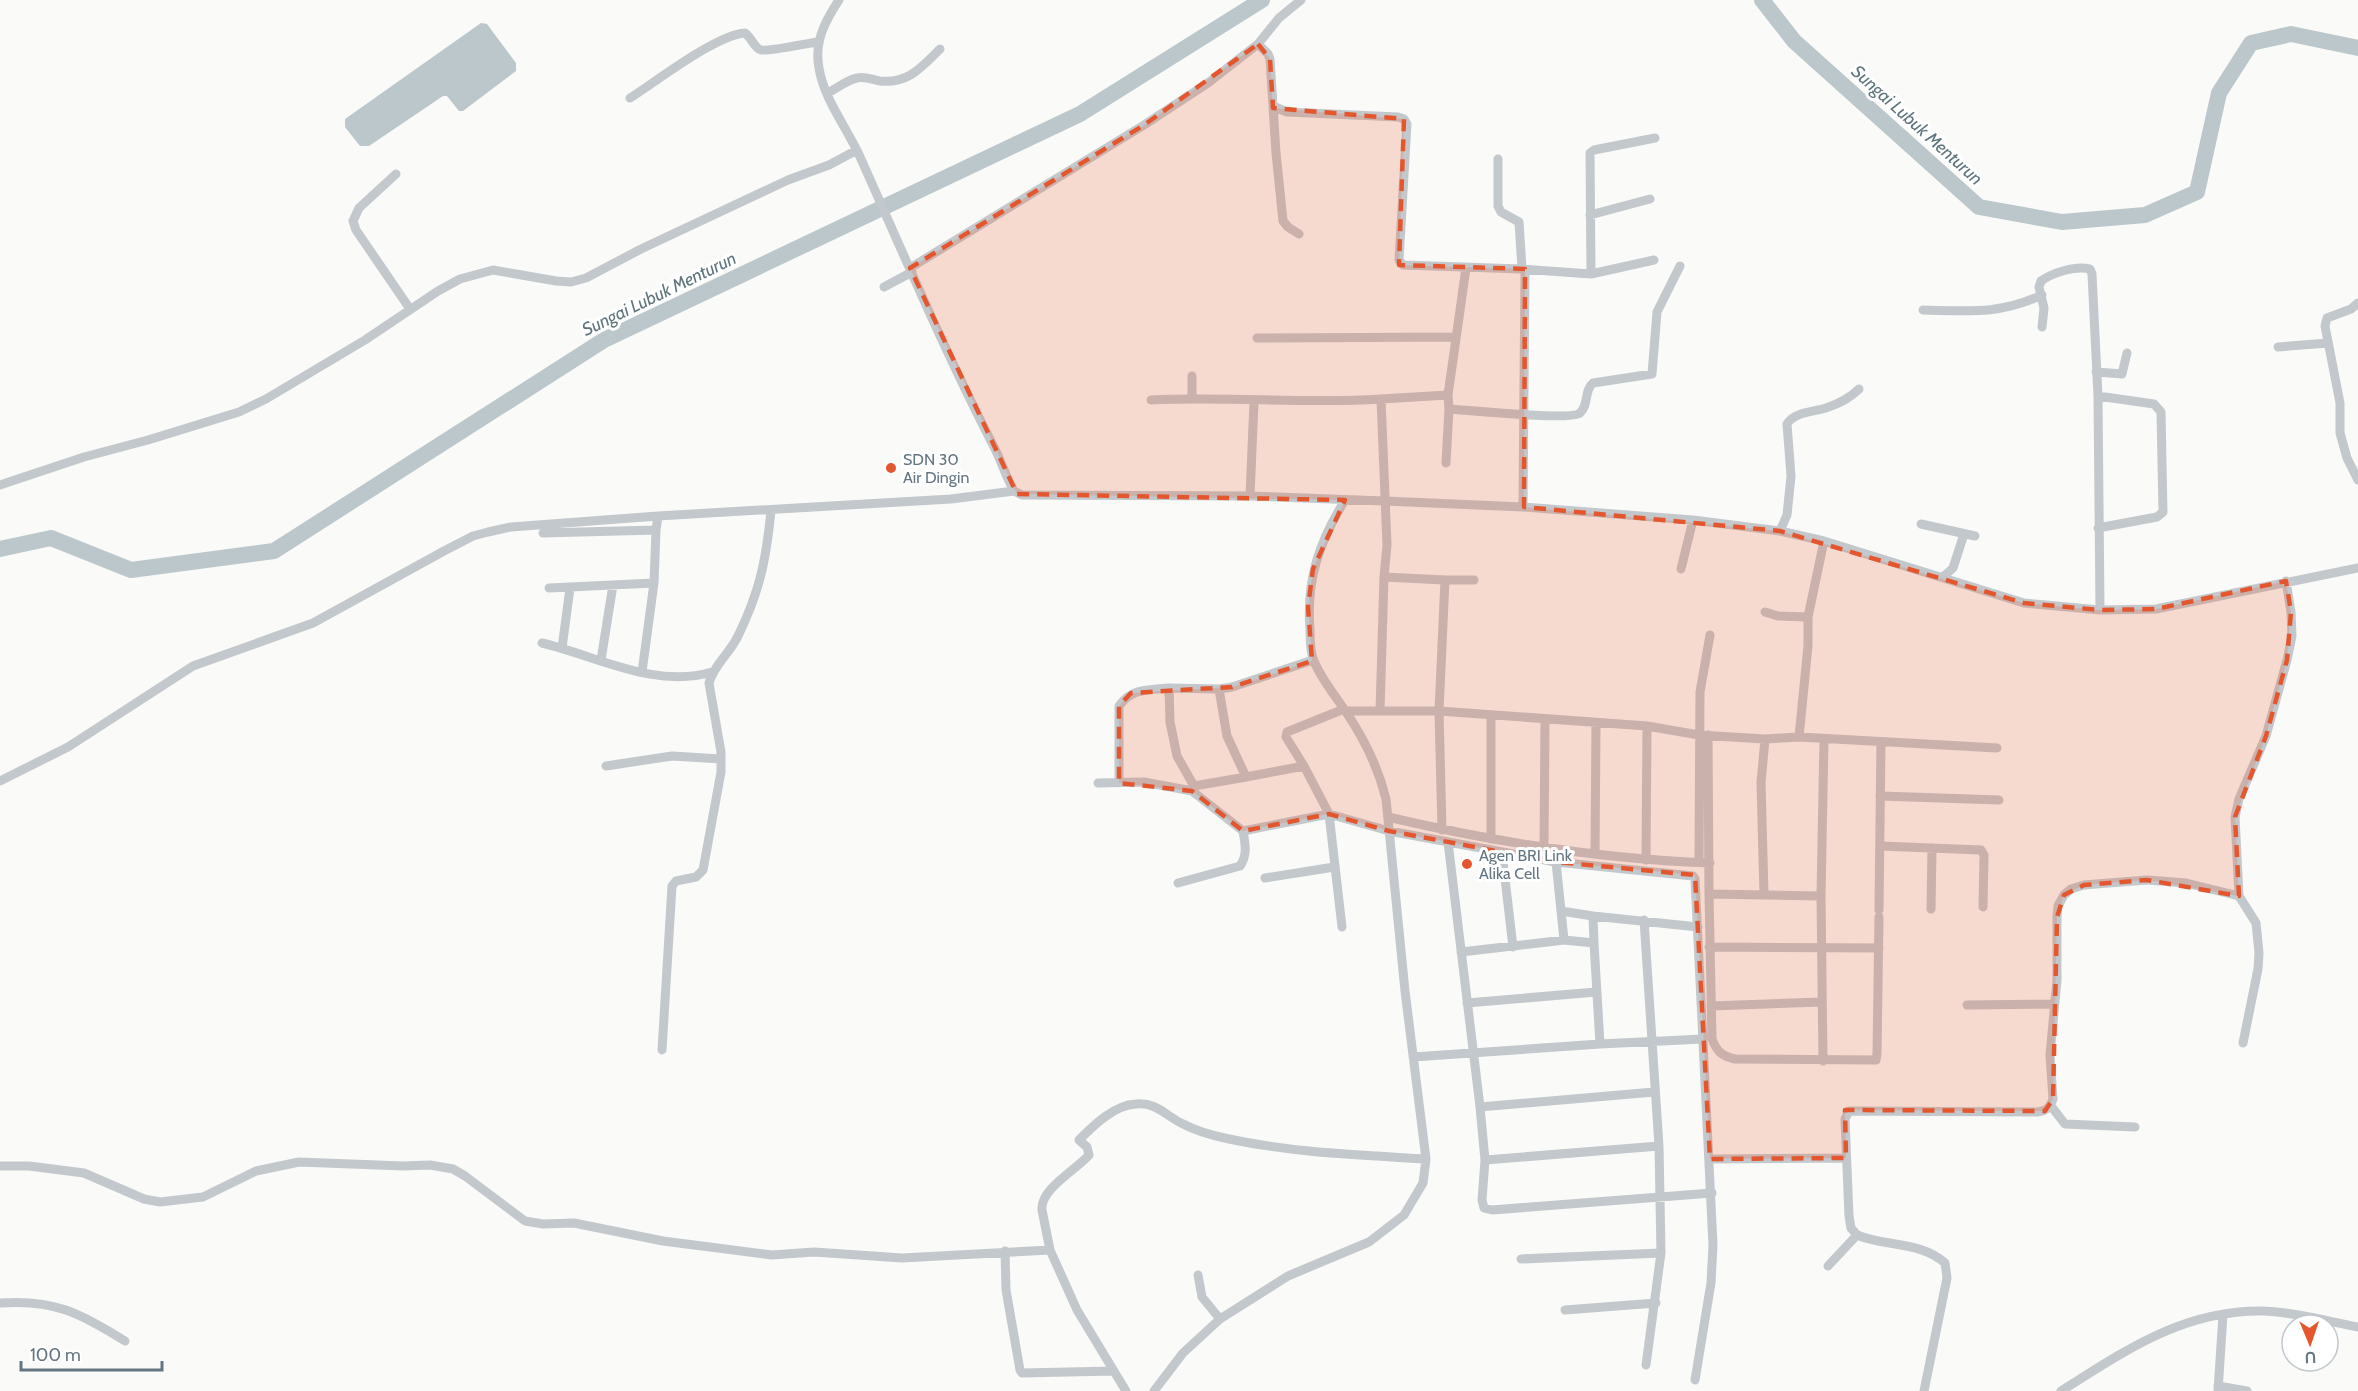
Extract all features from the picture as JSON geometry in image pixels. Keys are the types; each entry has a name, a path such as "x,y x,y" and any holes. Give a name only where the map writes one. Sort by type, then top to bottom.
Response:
{"street":[{"path":"839,0 830,13 818,42 818,64 828,93 859,154 1014,491"},
{"path":"884,287 1144,125 1208,82 1258,44 1279,18 1301,0"},
{"path":"630,98 719,40 736,34 745,33 757,47 766,51 818,42"},
{"path":"1258,44 1270,59 1283,221 1299,234"},
{"path":"828,93 855,78 863,77 882,81 907,79 940,49"},
{"path":"1273,106 1287,112 1404,119 1407,124 1399,261 1406,266 1523,269 1591,274 1654,260"},
{"path":"1591,274 1590,153 1655,138"},
{"path":"0,485 84,457 239,412 365,340 460,279 493,270 556,281 571,282 586,278 641,249 788,180 859,154"},
{"path":"1498,159 1498,206 1501,212 1519,222 1523,269 1526,414 1523,507"},
{"path":"396,174 359,208 353,221 356,230 410,309"},
{"path":"1590,215 1650,199"},
{"path":"1449,409 1526,414 1578,414 1582,411 1588,387 1593,383 1652,374 1657,312 1680,266"},
{"path":"2042,327 2044,308 2039,286 2043,279 2067,270 2086,267 2090,269 2098,396 2100,610"},
{"path":"1446,463 1448,394 1466,268"},
{"path":"1923,310 2000,310 2025,303 2042,295"},
{"path":"2358,303 2351,309 2327,318 2325,326 2339,396 2340,433 2347,458 2358,480"},
{"path":"1257,338 1456,338"},
{"path":"2278,347 2328,343"},
{"path":"2096,372 2122,374 2127,353"},
{"path":"1192,376 1192,398"},
{"path":"1780,531 1787,515 1791,476 1786,424 1793,417 1827,408 1853,395 1859,389"},
{"path":"1151,400 1192,398 1254,402 1381,399 1448,394"},
{"path":"2098,396 2154,404 2159,408 2163,512 2157,517 2098,528"},
{"path":"1380,711 1387,545 1381,399"},
{"path":"1250,496 1254,402"},
{"path":"0,782 68,747 193,666 313,623 473,536 511,527 658,516 951,500 1014,491 1022,495 1250,496 1523,507 1693,520 1780,531 1824,541 2024,603 2100,610 2156,609 2358,568"},
{"path":"1154,1391 1184,1353 1220,1319 1288,1276 1369,1242 1404,1215 1423,1183 1426,1159 1388,817 1379,771 1366,743 1314,660 1308,607 1313,569 1330,525 1345,500"},
{"path":"663,1050 672,886 676,881 696,877 703,870 718,794 721,759 709,694 712,672 736,639 759,587 767,549 771,511"},
{"path":"642,672 654,583 658,516"},
{"path":"1681,569 1693,520"},
{"path":"1921,524 1975,536"},
{"path":"543,533 656,530"},
{"path":"1943,577 1953,568 1964,534"},
{"path":"1799,738 1808,646 1808,617 1824,541"},
{"path":"1384,577 1474,580"},
{"path":"1442,830 1439,711 1445,580"},
{"path":"2243,1043 2259,953 2256,923 2239,896 2235,817 2239,799 2266,736 2287,660 2292,636 2286,581"},
{"path":"549,588 654,583"},
{"path":"601,660 613,585"},
{"path":"562,648 570,588"},
{"path":"1766,612 1778,616 1808,617"},
{"path":"1710,635 1700,692 1710,863 1709,947 1712,1039 1717,1051 1724,1056 1735,1059 1871,1061 1877,1059 1881,742"},
{"path":"542,643 642,672 672,678 694,678 712,672"},
{"path":"1119,783 1119,706 1126,697 1137,691 1232,687 1314,660"},
{"path":"1169,688 1170,722 1177,756 1193,788 1243,831 1246,853 1240,866 1178,883"},
{"path":"1219,688 1227,736 1246,777"},
{"path":"1342,927 1329,814 1286,737 1287,732 1345,710 1439,711 1647,726 1703,735 1765,739 1799,738 1997,748"},
{"path":"1491,715 1491,839"},
{"path":"1544,848 1545,720"},
{"path":"1595,854 1596,723"},
{"path":"1646,860 1647,726"},
{"path":"1699,862 1703,735"},
{"path":"1764,894 1761,783 1765,739"},
{"path":"1822,1060 1821,896 1824,740"},
{"path":"606,766 672,756 721,759"},
{"path":"1098,783 1144,782 1193,788 1304,766"},
{"path":"1880,796 1999,800"},
{"path":"1243,831 1329,814 1389,831 1556,862 1693,876 1698,927 1712,1193 1713,1264 1695,1380"},
{"path":"1388,817 1442,830 1544,848 1646,860 1710,863"},
{"path":"1448,842 1485,1160 1482,1204 1488,1210 1712,1193"},
{"path":"1880,846 1981,850 1983,852 1983,907"},
{"path":"1932,848 1932,909"},
{"path":"1502,852 1513,947"},
{"path":"1556,862 1564,940"},
{"path":"1265,878 1334,867"},
{"path":"1924,1391 1947,1278 1945,1263 1929,1252 1911,1246 1882,1243 1857,1235 1851,1228 1845,1119 1849,1111 2045,1111 2051,1106 2052,1099 2050,1055 2057,980 2058,906 2064,895 2071,889 2084,885 2127,881 2166,881 2207,887 2239,896"},
{"path":"1709,894 1821,896"},
{"path":"1561,911 1698,927"},
{"path":"1593,916 1600,1044"},
{"path":"1644,920 1661,1198 1661,1253 1646,1365"},
{"path":"1461,952 1564,940 1594,943"},
{"path":"1709,947 1879,948"},
{"path":"1467,1003 1596,992"},
{"path":"1711,1006 1821,1002"},
{"path":"1967,1005 2054,1004"},
{"path":"1413,1057 1703,1039"},
{"path":"1480,1107 1654,1092"},
{"path":"1126,1391 1077,1310 1050,1250 1042,1210 1043,1198 1089,1155 1087,1147 1079,1140 1089,1130 1123,1106 1145,1104 1156,1107 1181,1123 1230,1139 1314,1153 1426,1159"},
{"path":"2051,1106 2065,1124 2135,1127"},
{"path":"1485,1160 1659,1146"},
{"path":"1710,1159 1846,1158"},
{"path":"0,1166 29,1166 84,1173 144,1199 160,1202 203,1197 256,1171 299,1162 430,1165 453,1169 517,1217 535,1223 574,1223 645,1238 772,1255 814,1252 902,1258 1050,1250"},
{"path":"1828,1266 1857,1235"},
{"path":"1005,1251 1006,1290 1022,1373 1114,1371"},
{"path":"1521,1259 1661,1253"},
{"path":"1198,1275 1202,1297 1220,1319"},
{"path":"0,1304 25,1302 56,1306 87,1318 125,1341"},
{"path":"1565,1310 1656,1303"},
{"path":"2061,1391 2139,1342 2160,1332 2223,1315 2263,1311 2358,1327"},
{"path":"2223,1315 2218,1389 2247,1391"}],"highlighted area":[{"path":"1258,44 1270,59 1273,108 1404,119 1399,265 1525,269 1524,507 1780,531 2024,603 2100,610 2156,609 2286,581 2291,612 2287,660 2266,736 2235,817 2239,896 2147,880 2084,885 2064,895 2057,917 2053,1099 2045,1111 1845,1110 1846,1158 1710,1159 1695,875 1556,862 1389,831 1329,814 1243,831 1192,791 1119,783 1119,706 1131,693 1232,687 1312,661 1308,607 1313,569 1345,500 1017,494 910,268 1144,125"}],"shaded area":[{"path":"481,23 487,24 516,63 516,71 463,111 459,111 447,96 443,96 369,146 360,146 345,127 345,119"}],"waterway":[{"name":"Sungai Lubuk Menturun","path":"0,549 51,538 131,570 274,551 604,340 1080,114 1262,0"},
{"name":"Sungai Lubuk Menturun","path":"1762,0 1794,41 1979,207 2062,222 2145,215 2197,192 2219,93 2251,43 2291,34 2358,48"}],"place":[{"name":"SDN 30 Air Dingin","path":"891,468"},
{"name":"Agen BRI Link Alika Cell","path":"1467,864"}]}
